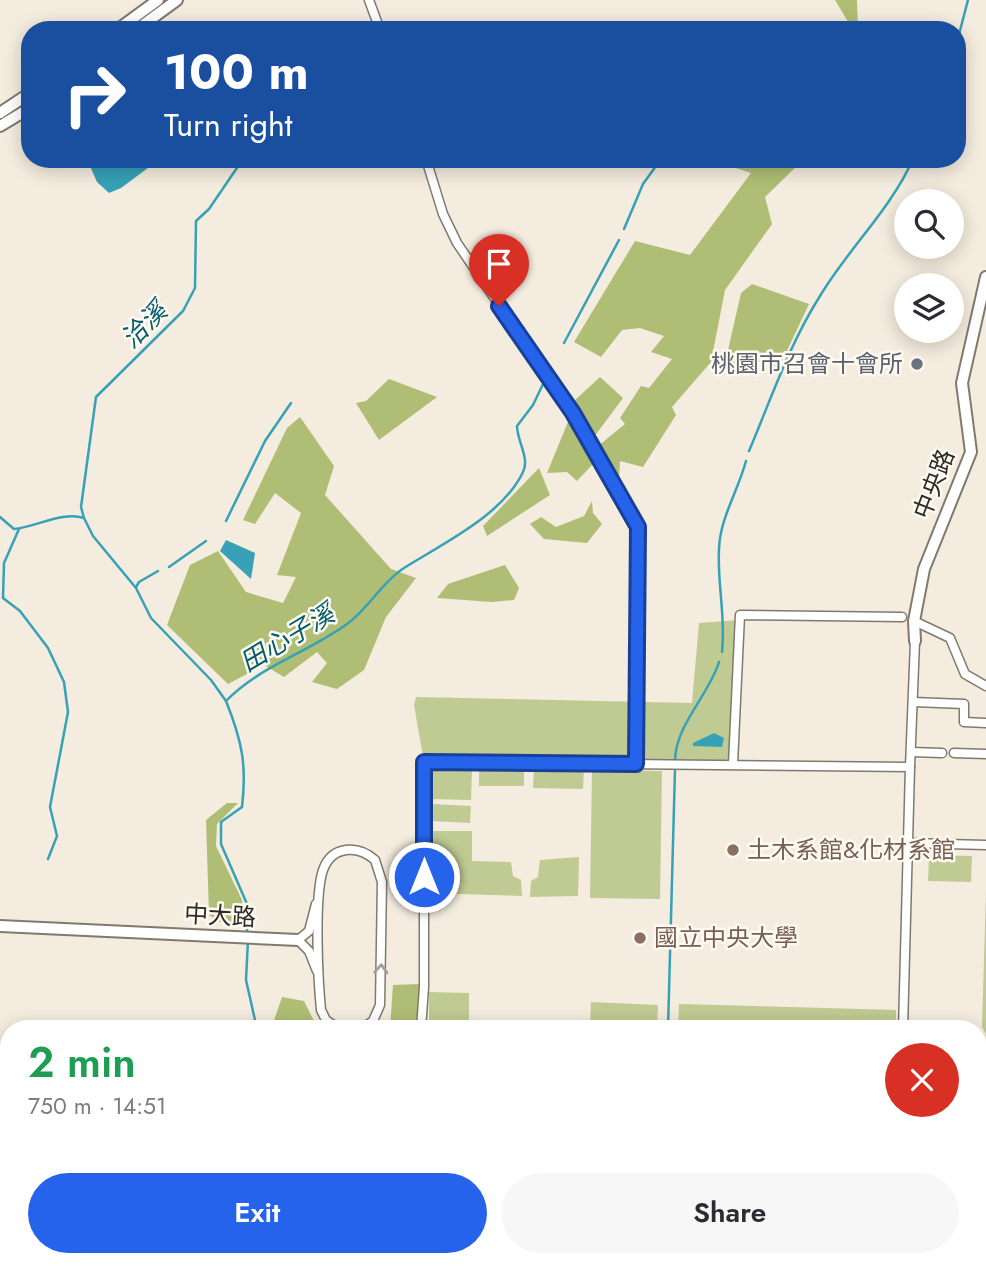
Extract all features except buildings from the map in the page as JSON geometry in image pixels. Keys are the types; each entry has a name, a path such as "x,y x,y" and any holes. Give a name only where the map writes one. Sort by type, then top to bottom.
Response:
{"street":[{"path":"129,21 158,0"},
{"path":"148,21 177,0"},
{"path":"369,0 377,21"},
{"path":"0,113 21,99"},
{"path":"0,126 21,113"},
{"path":"429,168 443,214 457,243 573,413 635,520 636,764"},
{"name":"中央路","path":"915,641 914,621 924,569 971,452 962,383 986,277"},
{"path":"733,764 740,615 902,617"},
{"path":"914,621 950,638 965,674 986,686"},
{"path":"903,1020 915,641"},
{"path":"913,702 964,704 964,722 986,723"},
{"path":"911,752 942,752"},
{"path":"954,753 986,754"},
{"path":"421,1020 424,762 910,767"},
{"path":"908,842 986,845"},
{"path":"318,975 309,951 298,940 309,931 327,860 342,850 356,849 366,852 379,866 383,934 380,1005 373,1020"},
{"path":"320,891 318,975 321,1010 326,1020"},
{"name":"中大路","path":"0,926 134,930 139,933"},
{"name":"中大路","path":"0,932 139,933 298,940"}],"green space":[{"path":"835,0 857,0 858,21 848,21"},
{"path":"736,168 795,168 765,197 772,224 725,290 711,362 672,407 676,415 643,467 620,461 619,478 597,447 625,424 620,418 641,386 649,388 672,359 651,352 664,336 640,328 622,330 601,357 574,342 635,241 690,255 751,173"},
{"path":"752,284 809,304 777,372 765,360 723,372 741,293"},
{"path":"600,377 623,398 594,437 573,402"},
{"path":"389,379 437,397 379,440 356,403 366,401"},
{"path":"300,417 334,466 325,495 391,569 416,578 386,617 364,670 337,689 312,682 327,663 317,652 284,677 264,665 228,684 167,625 190,565 218,551 246,592 283,603 296,577 277,575 301,513 275,493 255,524 243,520 287,428"},
{"path":"570,417 594,463 577,481 567,472 547,473"},
{"path":"539,468 550,495 487,536 483,526"},
{"path":"592,501 593,513 602,524 587,543 544,539 530,524 541,517 556,527 584,516"},
{"path":"505,565 519,588 514,600 492,602 437,598 448,584"},
{"path":"740,620 733,764 424,762 414,705 416,697 692,703 699,623"},
{"path":"430,767 472,769 471,800 429,799"},
{"path":"479,767 524,768 524,786 479,786"},
{"path":"534,767 584,767 583,789 533,788"},
{"path":"592,770 662,771 660,899 590,898"},
{"path":"227,803 238,803 217,824 216,846 242,900 244,925 225,925 209,915 206,820"},
{"path":"431,804 471,806 470,823 431,821"},
{"path":"430,831 472,831 472,861 511,862 513,876 521,880 522,896 429,893"},
{"path":"929,855 972,856 971,882 928,881"},
{"path":"579,857 578,896 530,897 531,881 538,877 540,860"},
{"path":"986,892 986,1020 982,1020"},
{"path":"420,984 419,1020 391,1020 393,985"},
{"path":"429,992 469,993 469,1020 429,1020"},
{"path":"282,997 304,1001 314,1020 274,1020"},
{"path":"591,1002 658,1005 657,1020 590,1020"},
{"path":"679,1004 896,1010 896,1020 678,1020"}],"water":[{"path":"91,168 148,168 121,188 109,193 97,182"},
{"path":"226,540 255,553 251,579 220,551"},
{"path":"714,733 724,738 722,747 693,746 693,743"}],"waterway":[{"path":"962,21 968,0"},
{"name":"洽溪","path":"84,518 81,507 96,397 183,311 195,288 196,221 209,209 237,168"},
{"name":"田心子溪","path":"624,229 643,184 655,168"},
{"path":"749,451 809,314 831,279 893,195 908,168"},
{"name":"田心子溪","path":"564,343 619,240"},
{"name":"田心子溪","path":"247,934 247,904 221,844 221,822 242,807 244,778 242,753 226,701 254,678 347,624 396,574 470,527 501,502 514,487 525,467 517,426 533,405 544,382"},
{"name":"洽溪","path":"226,521 265,441 291,403"},
{"path":"722,652 720,538 746,461"},
{"name":"洽溪","path":"0,517 14,529 67,516 84,518 93,536 136,588 151,618 211,680 226,701"},
{"name":"洽溪","path":"19,529 4,563 3,598 20,611 48,648 64,682 68,712 50,807 57,836 48,859"},
{"name":"洽溪","path":"169,567 206,541"},
{"name":"洽溪","path":"136,587 139,582 158,571"},
{"path":"675,760 681,734 719,662"},
{"path":"668,1020 675,769"},
{"name":"田心子溪","path":"248,940 246,980 255,1020"}],"place":[{"name":"桃園市召會十會所","path":"917,364"},
{"name":"土木系館&化材系館","path":"733,850"},
{"name":"國立中央大學","path":"640,938"}],"route":[{"path":"424,877 424,762 636,764 638,527 573,413 499,306"}]}
